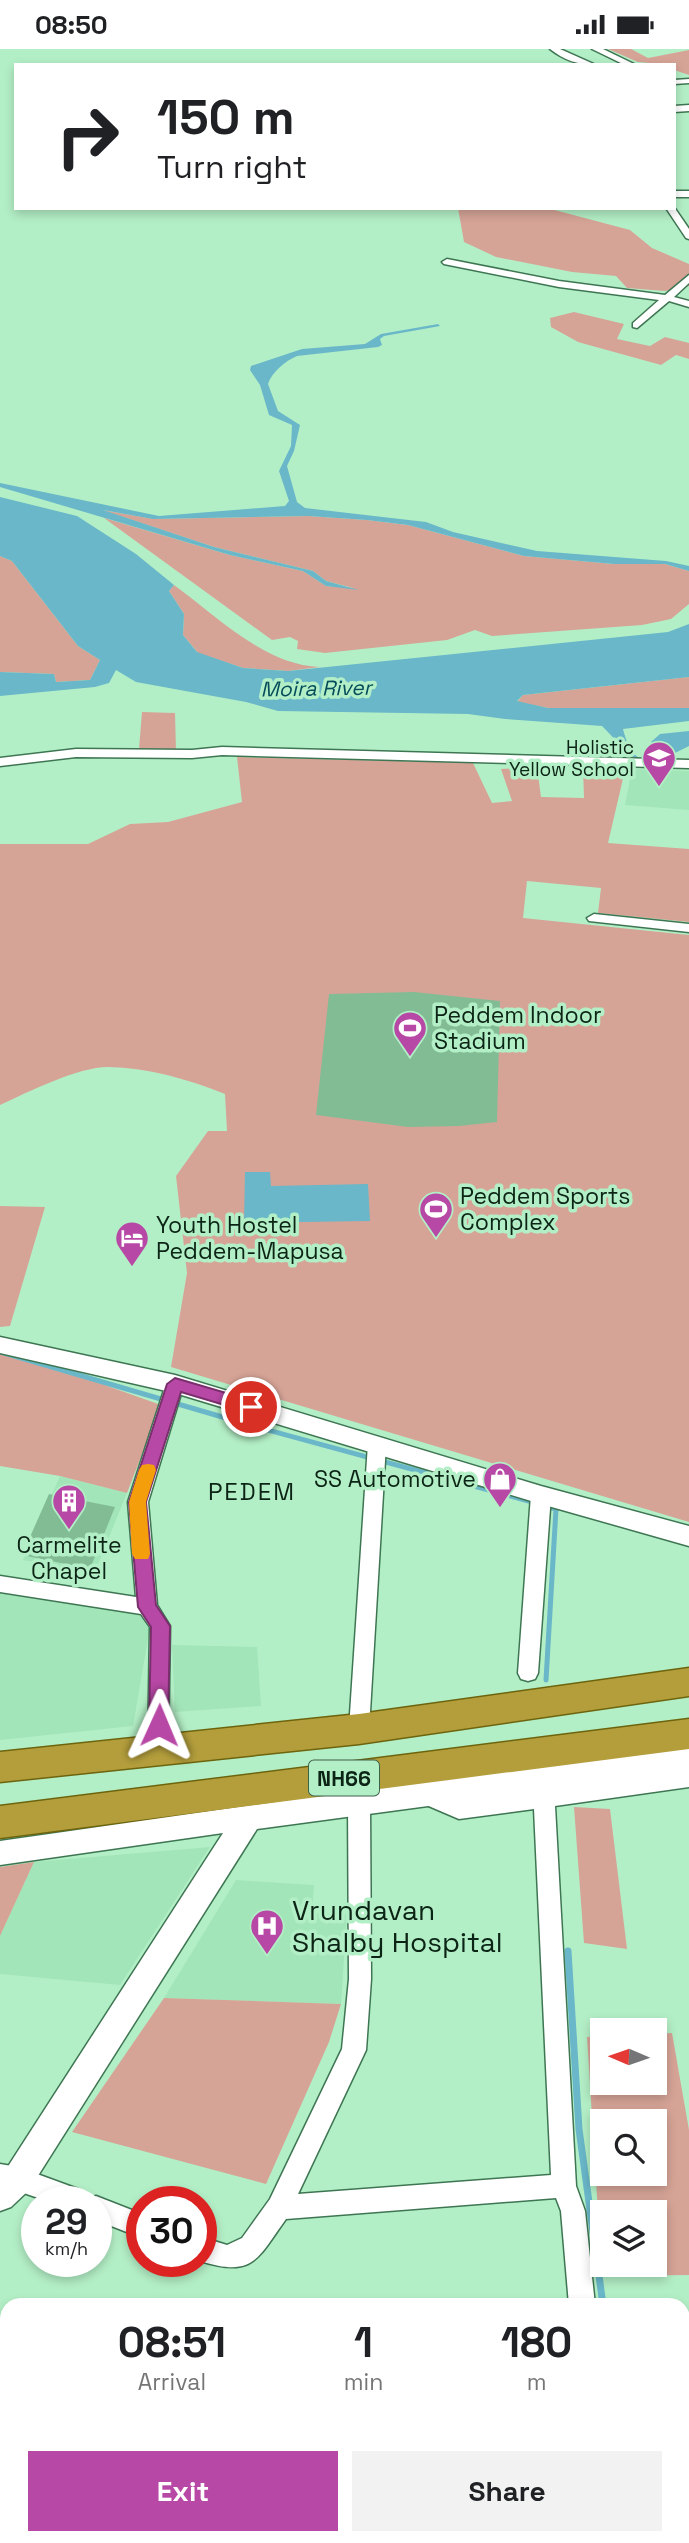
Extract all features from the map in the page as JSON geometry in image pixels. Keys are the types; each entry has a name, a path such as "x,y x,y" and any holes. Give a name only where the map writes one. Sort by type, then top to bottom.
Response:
{"highway":[{"path":"0,1767 359,1729 689,1682"},
{"name":"NH66","path":"0,1786 689,1702"},
{"name":"NH66","path":"0,1822 689,1734"}],"street":[{"path":"554,49 586,63"},
{"path":"597,49 628,63"},
{"path":"671,210 689,236"},
{"path":"447,262 572,286 668,298 689,304"},
{"path":"637,325 689,278"},
{"path":"0,762 76,754 192,754 222,751 689,764"},
{"path":"594,918 689,928"},
{"path":"0,1345 175,1384 541,1495 689,1536"},
{"path":"158,1750 160,1626 147,1607 138,1502 175,1384"},
{"path":"359,1729 377,1444"},
{"path":"528,1673 541,1495"},
{"path":"0,1584 147,1607"},
{"path":"0,1853 422,1793 689,1759"},
{"path":"422,1793 459,1810 689,1778"},
{"path":"544,1798 564,2186 573,2211 581,2298"},
{"path":"217,2254 228,2257 240,2255 251,2247 279,2207 354,2050 360,1979 359,1802"},
{"path":"6,2184 247,1820"},
{"path":"279,2207 564,2186"}],"shaded area":[{"path":"608,49 631,49 648,58 689,50 689,75 676,71 676,63 638,62"},
{"path":"458,210 555,210 630,230 652,248 689,264 689,286 665,291 627,288 616,276 572,272 496,257 464,242"},
{"path":"574,312 624,324 617,339 650,346 665,337 689,343 689,359 676,355 661,365 578,342 551,327 550,318"},
{"path":"102,510 154,519 308,516 367,520 408,525 524,556 614,564 665,564 689,571 689,604 671,619 642,625 492,636 475,630 447,640 325,653 297,649 298,641 290,637 272,640 104,518 230,555 303,571 326,586 353,588 326,581 313,571 214,547"},
{"path":"0,556 12,561 78,646 100,660 90,680 56,682 54,674 0,672"},
{"path":"174,585 224,624 261,648 280,658 320,667 288,671 243,668 198,653 183,635 184,614 169,591"},
{"path":"689,677 689,708 548,708 517,702 523,695"},
{"path":"142,712 175,713 176,750 139,749"},
{"name":"Peddem Sports Complex","path":"237,757 473,763 492,803 512,801 501,769 537,767 541,797 584,798 583,767 625,770 608,843 689,849 689,922 598,913 601,888 527,881 523,918 689,935 689,1522 171,1367 187,1273 176,1176 208,1131 227,1131 225,1094 168,1075 108,1067 82,1071 0,1105 0,844 88,844 130,824 168,822 242,802"},
{"name":"Holistic Yellow School","path":"632,769 689,771 689,810 625,805"},
{"path":"0,1206 45,1207 10,1326 0,1327"},
{"path":"0,1354 99,1383 161,1405 127,1493 60,1476 0,1466"},
{"name":"Carmelite Chapel","path":"60,1476 127,1493 94,1574 23,1560"},
{"path":"0,1592 152,1616 133,1726 0,1740"},
{"path":"172,1645 257,1647 261,1706 175,1712"},
{"path":"574,1807 610,1809 627,1949 584,1943"},
{"path":"210,1847 120,1985 0,1974 0,1936 34,1862"},
{"path":"34,1862 0,1936 0,1867"},
{"name":"Vrundavan Shalby Hospital","path":"236,1880 314,1885 312,1913 347,1914 341,2004 164,1998"},
{"path":"164,1998 341,2004 329,2042 266,2184 72,2132"},
{"path":"667,2033 672,2033 689,2130 689,2275 667,2275 667,2200 597,2200 596,2186 667,2186 667,2109 592,2109 591,2095 667,2095"},
{"path":"587,2037 590,2037 590,2085"}],"water":[{"path":"438,324 440,326 384,336 380,339 382,345 378,347 297,356 276,371 268,384 278,411 300,425 294,451 287,466 297,502 305,508 426,522 453,532 537,551 666,561 689,566 689,571 665,564 614,564 524,556 408,525 367,520 308,516 153,519 103,510 214,547 313,571 326,581 359,590 326,586 303,571 230,555 0,487 0,483 159,516 285,506 289,501 279,471 291,446 292,425 269,415 260,385 250,370 251,366 302,349 365,344 381,334"},
{"name":"Moira River","path":"0,497 77,516 136,554 174,585 169,591 184,614 183,635 197,652 243,668 288,671 668,632 689,624 689,677 523,695 517,701 548,708 689,708 689,721 623,729 634,754 644,760 659,757 651,742 660,734 689,731 689,746 658,760 640,761 602,726 468,714 278,711 246,702 136,682 116,670 109,683 95,687 0,696 0,672 54,674 56,682 90,680 100,660 78,646 12,561 0,556"},
{"path":"245,1172 270,1172 271,1186 368,1184 370,1221 244,1223"}],"building":[{"name":"Peddem Indoor Stadium","path":"414,992 500,1001 497,1122 408,1127 316,1115 329,994"},
{"name":"Carmelite Chapel","path":"49,1494 115,1507 90,1569 22,1555"}],"waterway":[{"path":"0,1352 253,1426 536,1503"},
{"path":"545,1506 556,1509 546,1680"},
{"path":"568,1951 579,2129 602,2298"}],"slow traffic":[{"path":"141,1554 138,1502 148,1470"}],"place":[{"name":"Holistic Yellow School","path":"659,788"},
{"name":"Peddem Indoor Stadium","path":"410,1058"},
{"name":"Peddem Sports Complex","path":"436,1239"},
{"name":"Youth Hostel Peddem-Mapusa","path":"132,1268"},
{"name":"SS Automotive","path":"500,1509"},
{"name":"Carmelite Chapel","path":"69,1531"},
{"name":"Vrundavan Shalby Hospital","path":"267,1956"}],"district":[{"name":"PEDEM","path":"252,1491"}],"route":[{"path":"159,1725 160,1626 147,1607 138,1502 175,1384 251,1407"}]}
